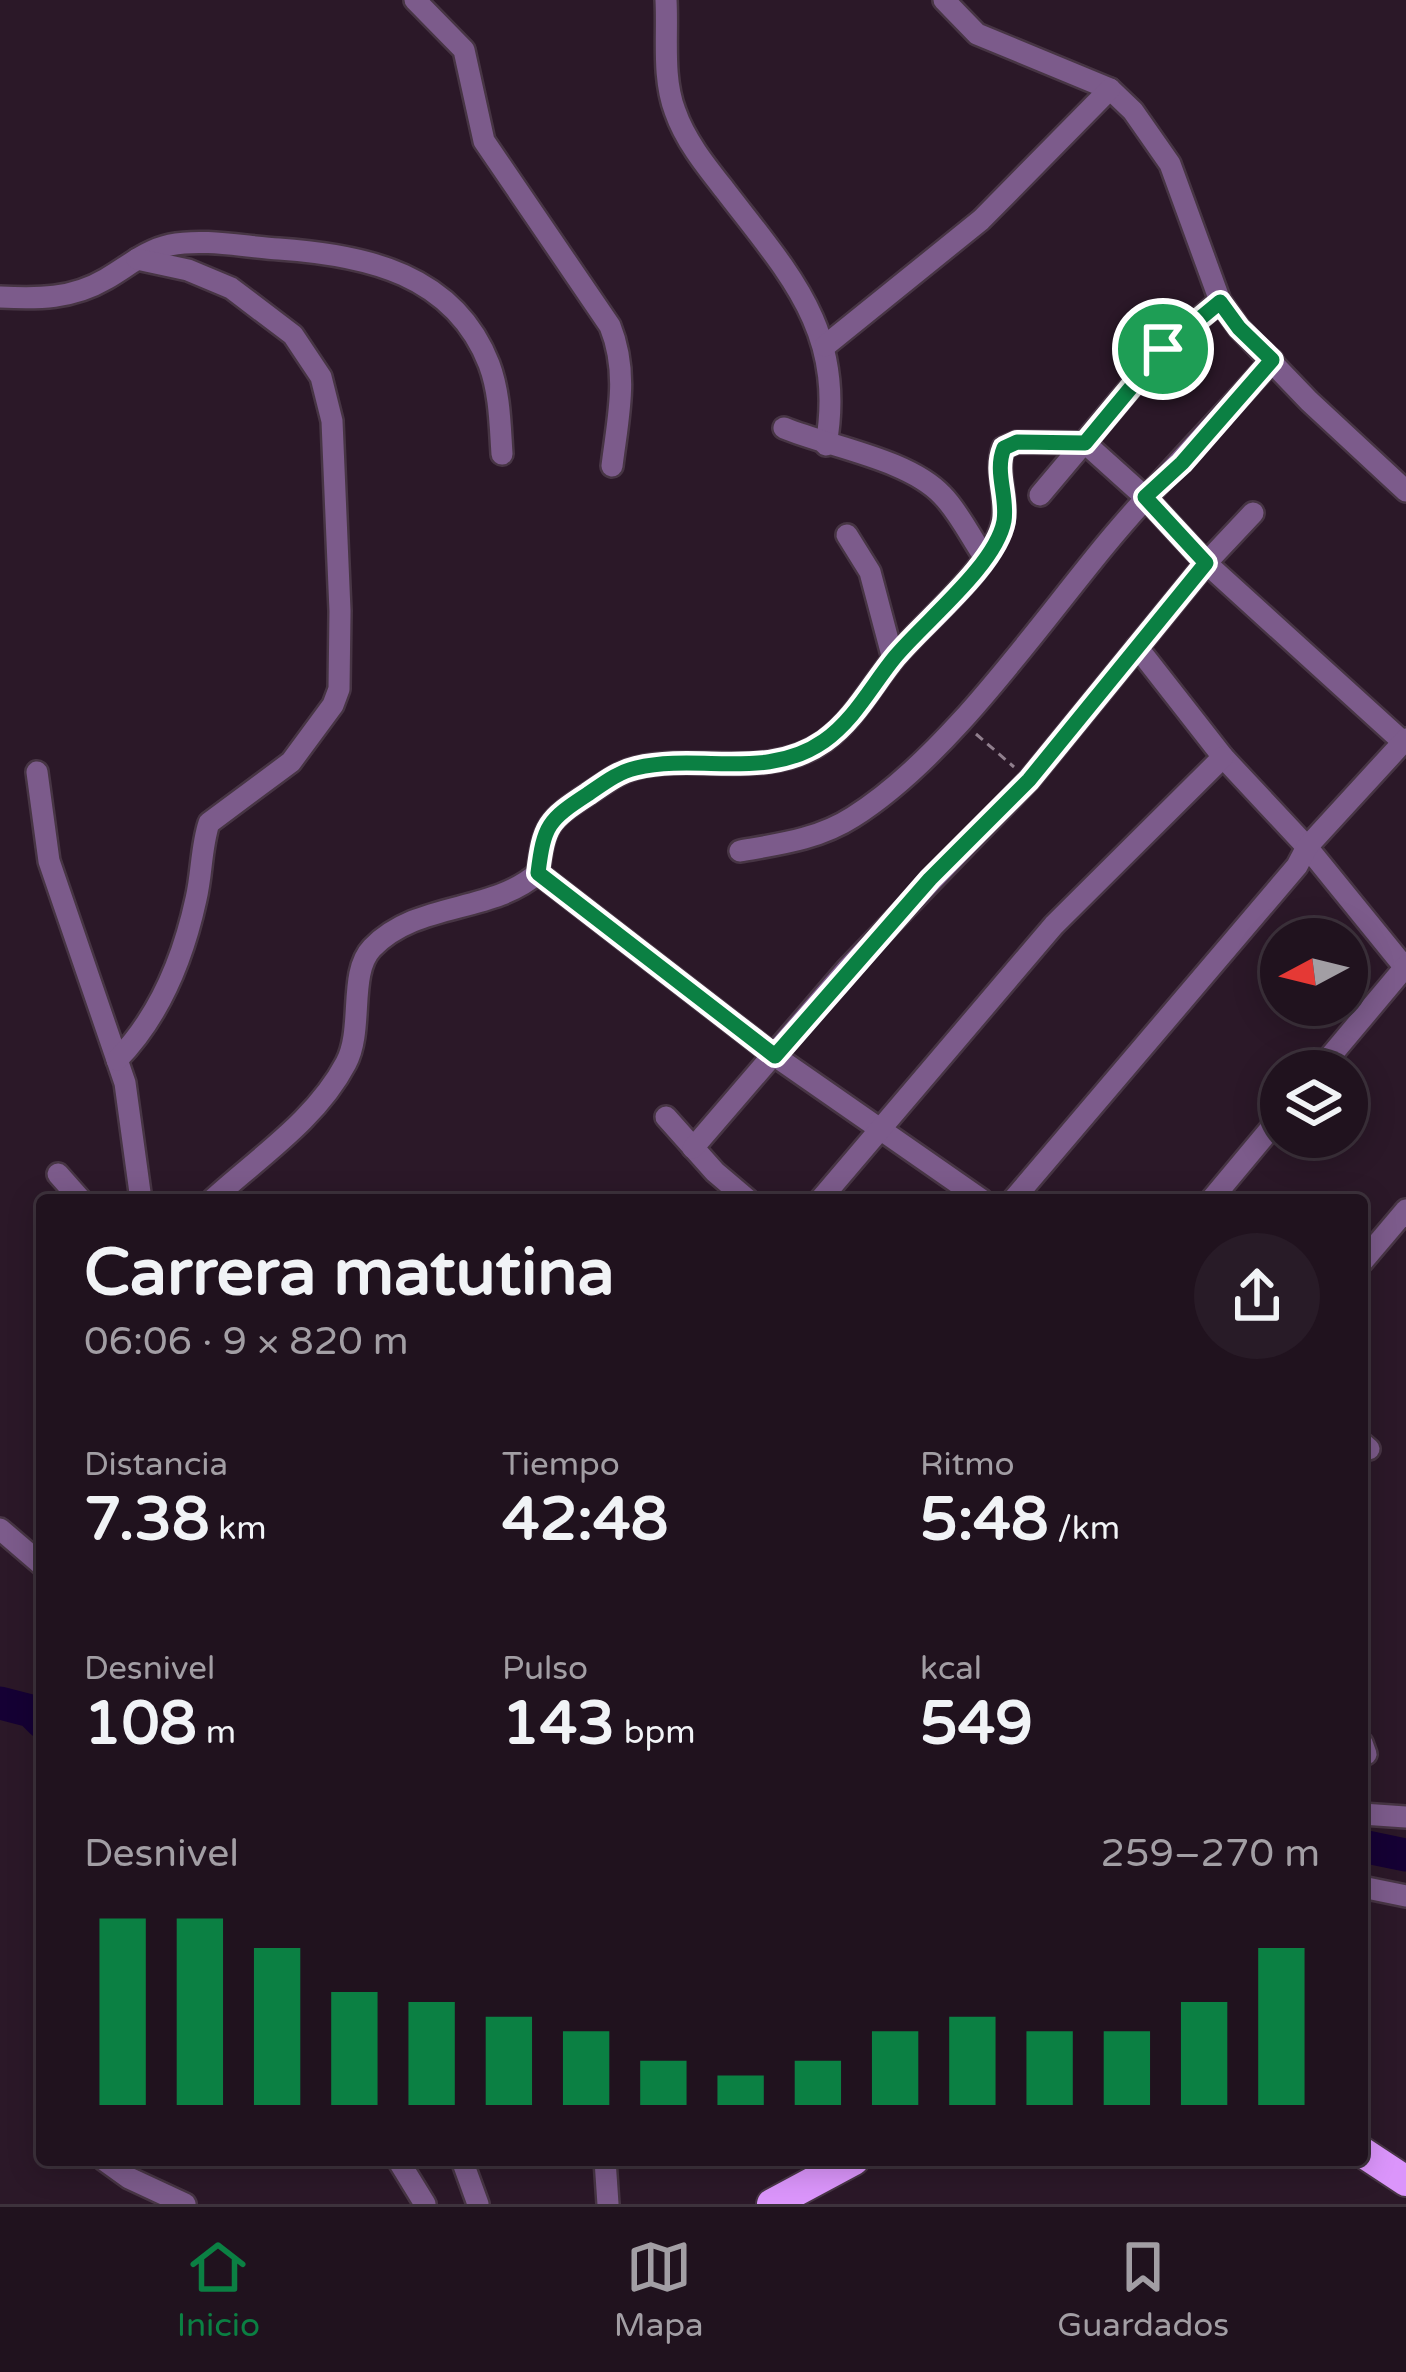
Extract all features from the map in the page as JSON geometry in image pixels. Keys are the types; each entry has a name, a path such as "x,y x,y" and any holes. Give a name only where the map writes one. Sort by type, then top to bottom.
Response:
{"main road":[{"path":"1368,2156 1406,2182"},
{"path":"772,2204 843,2166"}],"street":[{"path":"415,0 464,50 484,142 610,326 622,376 612,466"},
{"path":"666,0 669,84 676,115 707,168 803,299 825,346 833,398 826,445"},
{"path":"944,0 977,34 1110,88 1142,121 1170,164 1220,302 1309,401 1406,491"},
{"path":"825,346 981,220 1110,88"},
{"path":"0,297 66,296 158,249 184,244 308,251 392,267 439,293 478,342 495,385 502,454"},
{"path":"118,1060 142,1034 162,1001 196,900 209,823 291,762 333,704 340,670 336,460 321,376 293,335 231,288 188,270 137,259"},
{"path":"1040,495 1163,349 1220,302"},
{"path":"740,851 819,834 852,818 905,778 960,720 1145,497 1182,463 1272,360"},
{"path":"784,428 902,469 930,485 943,496 985,558"},
{"path":"538,873 542,839 552,819 613,777 657,764 755,764 800,754 836,732 893,659 985,558 1004,520 999,460 1004,448 1017,442 1085,443 1145,497 1206,563 1404,740 1307,848 1297,866 1017,1194"},
{"path":"693,1148 898,914 1029,780 1206,563 1253,513"},
{"path":"848,536 870,572 893,659"},
{"path":"1137,647 1223,757 1406,967 1336,1050"},
{"path":"825,1194 1054,925 1223,757"},
{"path":"37,772 49,861 131,1110 140,1194"},
{"path":"538,873 775,1056 973,1194"},
{"path":"219,1194 303,1121 347,1061 358,1025 363,960 370,949 425,916 499,895 538,873"},
{"path":"666,1117 738,1194"},
{"path":"1216,1194 1260,1141"},
{"path":"58,1174 76,1194"},
{"path":"1368,1255 1406,1210"},
{"path":"0,1529 36,1560"},
{"path":"1368,1814 1406,1817"},
{"path":"1368,1888 1406,1896"},
{"path":"112,2166 185,2204"},
{"path":"402,2166 425,2204"},
{"path":"464,2166 478,2204"},
{"path":"605,2166 608,2204"}],"path":[{"path":"960,720 1029,780"}],"waterway":[{"path":"0,1703 36,1716"},
{"path":"1368,1847 1406,1855"}],"route":[{"path":"1220,302 1272,360 1182,463 1145,497 1206,563 1029,780 930,879 775,1056 538,873 542,839 552,819 613,777 657,764 742,765 785,760 836,732 893,659 985,558 1004,520 999,460 1004,448 1017,442 1085,443 1163,349 1220,302"}]}
